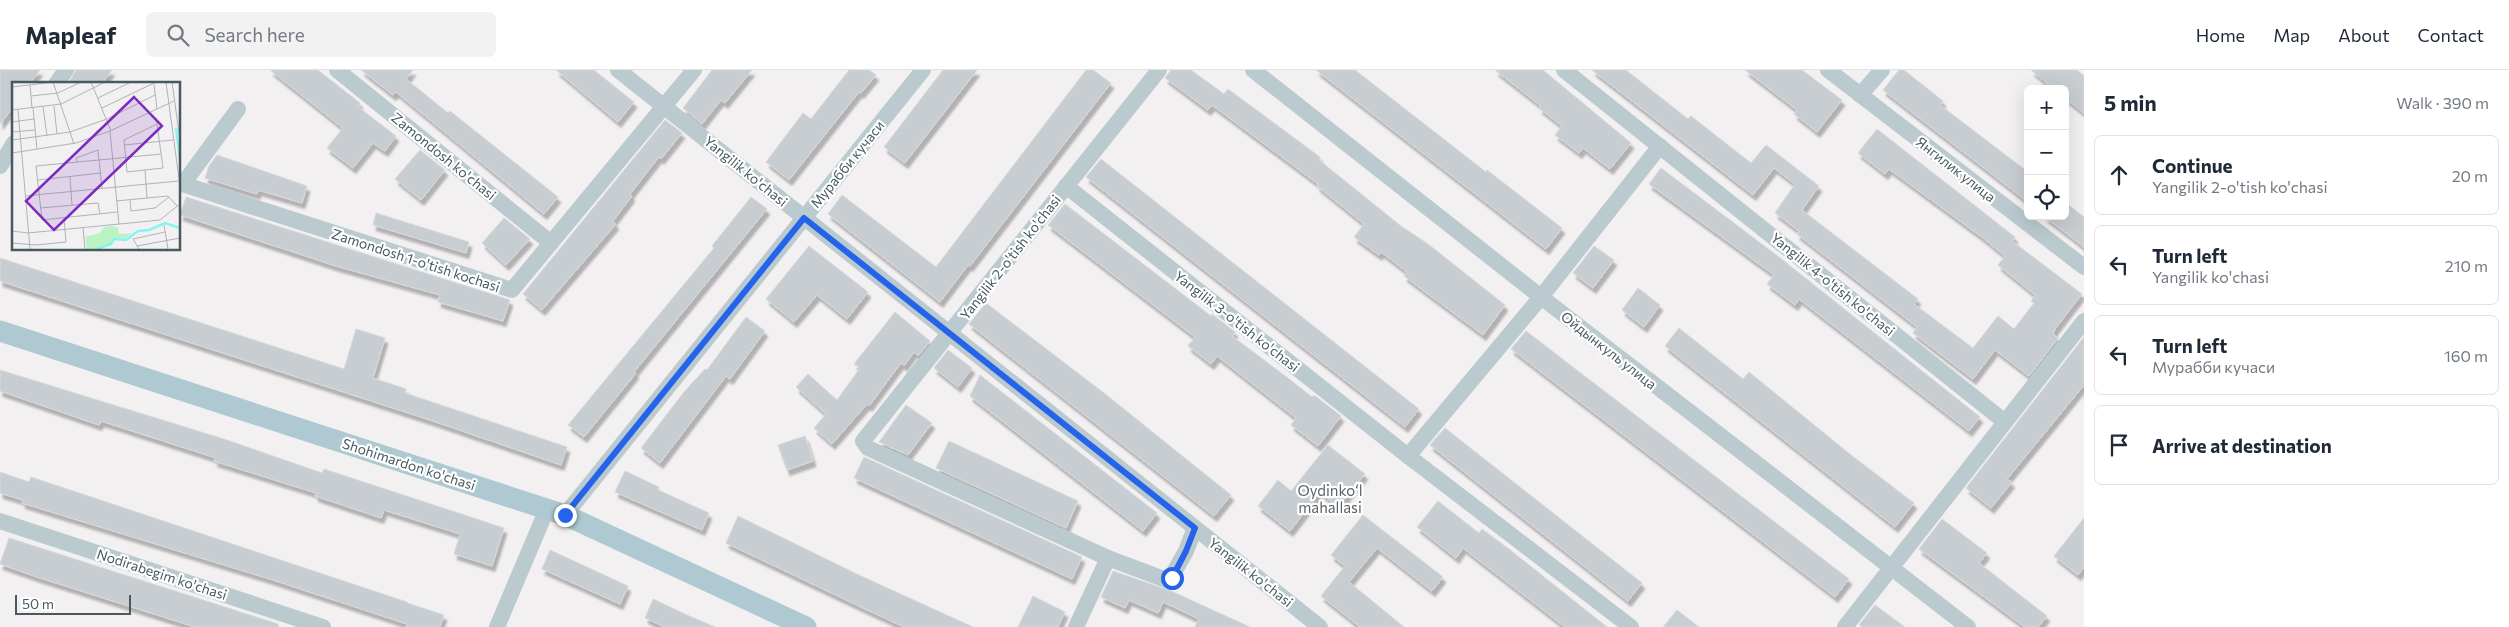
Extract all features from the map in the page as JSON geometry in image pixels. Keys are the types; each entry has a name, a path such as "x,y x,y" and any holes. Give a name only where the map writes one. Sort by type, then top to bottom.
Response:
{"main road":[{"name":"Shohimardon ko'chasi","path":"0,330 556,512 806,627"}],"street":[{"path":"57,82 66,70"},
{"name":"Zamondosh ko'chasi","path":"337,70 551,243"},
{"name":"Yangilik ko'chasi","path":"618,70 1320,627"},
{"name":"Zamondosh 1-o'tish kochasi","path":"181,184 512,290 694,70"},
{"name":"Мурабби кучаси","path":"497,627 556,512 804,218 923,70"},
{"name":"Yangilik 2-o'tish ko'chasi","path":"1159,70 864,442 864,445 1108,558 1169,581 1186,551 1195,528"},
{"name":"Ойдынкуль улица","path":"1254,70 1541,297 1968,627"},
{"name":"Yangilik 4-o'tish ko'chasi","path":"1564,70 2006,422"},
{"name":"Янгилик улица","path":"1828,70 2084,267"},
{"path":"1860,95 1882,70"},
{"path":"181,184 238,109"},
{"path":"0,166 12,146"},
{"path":"1408,456 1541,297 1660,146"},
{"name":"Yangilik 3-o'tish ko'chasi","path":"1066,186 1408,456 1631,627"},
{"path":"1845,627 2084,321"},
{"name":"Nodirabegim ko'chasi","path":"0,521 324,627"},
{"path":"1076,627 1108,558"}],"building":[{"path":"0,70 40,70 31,82 12,82 12,109 0,124"},
{"path":"76,70 112,70 103,82 69,82"},
{"path":"270,70 318,70 360,103 357,106 396,136 385,151 373,143 353,168 327,148 343,128"},
{"path":"361,70 413,70 406,79 448,113 450,111 558,197 544,214 396,92 393,95"},
{"path":"556,70 594,70 634,102 618,122"},
{"path":"712,70 752,70 725,103 721,100 702,124 683,108"},
{"path":"849,70 869,70 876,75 861,93 859,92 789,180 766,162 803,113 811,119"},
{"path":"943,70 977,70 905,163 884,147"},
{"path":"1086,70 1093,70 1111,83 940,302 828,214 842,195 936,267"},
{"path":"1171,70 1191,70 1224,94 1228,89 1320,157 1319,160 1401,226 1428,244 1505,305 1483,335 1404,276 1407,272 1381,252 1379,255 1354,237 1364,224 1317,186 1318,184 1212,105 1208,110 1165,78"},
{"path":"1316,70 1355,70 1486,172 1487,170 1562,228 1546,249"},
{"path":"1495,70 1543,70 1631,143 1610,169 1583,148 1579,153 1555,135 1562,126 1539,108 1541,106"},
{"path":"1592,70 1626,70 1688,119 1691,116 1751,163 1766,145 1819,186 1802,210 1918,299 1914,304 1973,348 1998,316 2014,329 2034,303 2031,301 2035,295 1998,265 2005,256 1983,238 1889,169 1885,174 1858,153 1877,129 2015,237 2012,241 2082,294 2055,329 2053,334 2058,338 2029,376 1995,350 1973,379 1913,333 1917,327 1797,234 1799,231 1775,213 1795,184 1774,168 1753,195"},
{"path":"1745,70 1802,70 1842,100 1817,132 1794,114 1797,110"},
{"path":"1899,70 1904,70 1943,101 1940,105 2024,169 2024,199 1883,90"},
{"path":"2031,70 2077,70 2084,76 2084,113 2069,101 2069,85 2049,85"},
{"path":"665,120 682,133 661,159 659,157 630,194 632,196 613,221 616,224 542,310 523,294"},
{"path":"420,150 445,170 421,200 395,179"},
{"path":"217,155 307,186 302,203 258,190 257,194 205,178 209,166"},
{"path":"1101,159 1419,409 1405,427 1086,177"},
{"path":"1661,168 1779,257 1980,417 1969,431 1799,299 1795,305 1767,284 1774,275 1649,184"},
{"path":"186,197 510,300 503,321 438,302 440,295 336,266 180,215"},
{"path":"751,197 767,209 634,372 636,373 584,437 568,425 714,248 712,246"},
{"path":"1065,204 1211,316 1212,314 1235,332 1232,336 1312,397 1314,395 1341,416 1318,446 1291,425 1296,418 1217,356 1211,364 1188,346 1195,337 1048,225"},
{"path":"2069,205 2084,217 2084,247 2049,220 2069,220"},
{"path":"376,213 469,242 466,253 373,225"},
{"path":"504,218 530,239 506,265 482,243"},
{"path":"809,246 868,292 847,319 817,295 794,322 766,299"},
{"path":"1594,246 1614,260 1593,288 1573,273"},
{"path":"0,258 344,369 356,329 385,338 373,378 406,389 405,393 567,447 561,465 433,421 0,281"},
{"path":"1638,288 1660,305 1644,327 1622,310"},
{"path":"986,303 1104,393 1231,495 1214,516 969,324"},
{"path":"895,312 930,341 918,356 914,352 904,366 901,363 869,406 867,404 832,444 814,428 826,414 796,387 808,374 837,400 860,368 854,364"},
{"path":"746,317 765,331 730,379 726,376 660,463 641,448 684,392 705,369 707,370"},
{"path":"1679,328 1743,379 1749,372 1851,455 1914,503 1895,527 1665,346"},
{"path":"1526,331 1849,579 1835,597 1511,349"},
{"path":"2084,337 2084,385 2007,479 2012,482 1991,508 1966,488"},
{"path":"948,350 972,368 958,387 934,368"},
{"path":"0,370 224,439 322,473 324,469 504,528 492,566 454,554 460,534 384,510 381,518 315,496 316,493 214,461 216,458 101,421 99,425 0,391"},
{"path":"980,375 1157,513 1143,531 970,396"},
{"path":"906,405 932,423 908,455 879,442"},
{"path":"1445,428 1642,583 1628,601 1430,445"},
{"path":"805,436 813,461 787,470 778,445"},
{"path":"949,441 1078,501 1066,528 936,468"},
{"path":"1328,445 1365,474 1338,507 1320,492 1290,531 1258,506 1278,480 1291,491"},
{"path":"864,457 1082,557 1072,579 854,478"},
{"path":"625,471 659,487 658,490 709,513 702,530 615,492"},
{"path":"0,472 29,482 31,477 444,615 440,627 406,627 407,624 273,580 22,503 23,500 0,493"},
{"path":"1438,501 1479,533 1482,529 1509,549 1607,627 1565,627 1463,548 1456,558 1417,527"},
{"path":"1363,515 1443,577 1432,591 1377,548 1349,582 1404,627 1360,627 1321,596 1345,566 1331,555"},
{"path":"738,516 861,576 973,627 904,627 863,608 726,543"},
{"path":"2084,518 2084,567 2078,575 2054,556"},
{"path":"1942,519 1987,553 1979,563 2047,616 2038,627 2025,627 1919,549"},
{"path":"9,538 278,624 278,627 195,627 37,577 0,564"},
{"path":"550,550 628,586 620,604 542,569"},
{"path":"1113,571 1171,591 1250,627 1195,627 1199,619 1163,602 1158,613 1129,600 1125,608 1101,597"},
{"path":"1033,596 1065,612 1058,627 1018,627"},
{"path":"653,599 715,627 665,627 645,618"},
{"path":"1875,605 1905,627 1863,627 1859,625"},
{"path":"1677,610 1699,627 1663,627"}],"district":[{"name":"Oydinkoʻl mahallasi","path":"1330,498"}],"route":[{"path":"565,515 804,218 1195,528 1172,578"}]}
